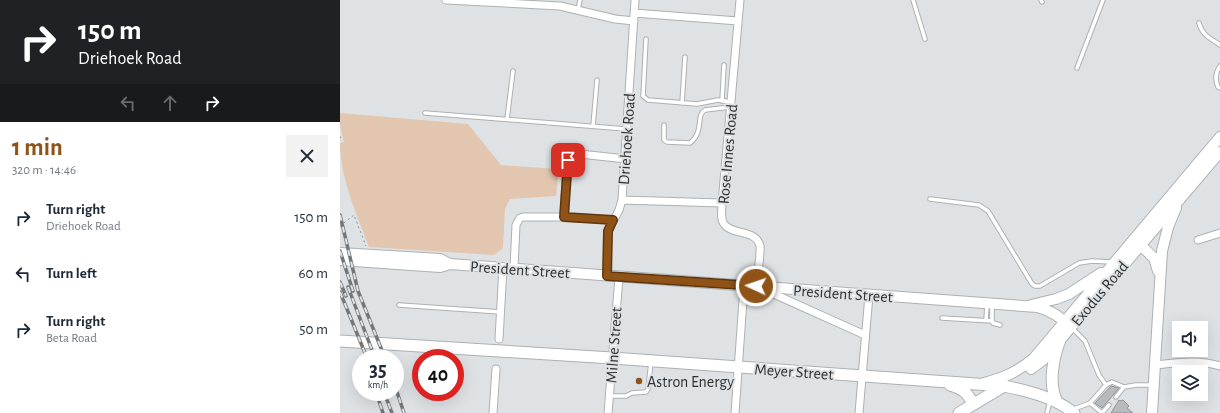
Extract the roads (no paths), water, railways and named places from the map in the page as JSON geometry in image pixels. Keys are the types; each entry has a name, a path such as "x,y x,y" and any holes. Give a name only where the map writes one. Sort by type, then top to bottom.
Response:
{"main road":[{"path":"1054,401 1052,390 1054,357 1060,340"},
{"name":"Meyer Street","path":"340,341 612,358 1004,386 1026,390 1054,401 1072,411"},
{"path":"936,381 963,391 969,395 973,404"},
{"name":"Exodus Road","path":"959,413 1004,386"}],"street":[{"path":"446,0 522,2 560,6 615,20 634,21"},
{"name":"Driehoek Road","path":"607,276 608,231 619,210 622,200 626,159 635,0"},
{"name":"Rose Innes Road","path":"740,0 722,203 722,218 724,224 729,229 750,235 757,239 760,247 756,286"},
{"path":"634,13 738,21"},
{"name":"Exodus Road","path":"979,384 1004,378 1016,372 1041,351 1068,324 1137,242 1220,137"},
{"name":"Exodus Road","path":"1004,386 1036,365 1060,340 1068,324 1094,287 1113,265 1185,193 1220,152"},
{"path":"564,217 567,167 568,160 571,157 580,154 626,159"},
{"path":"1152,413 1162,251 1168,227 1185,193"},
{"path":"622,200 722,203"},
{"path":"514,268 516,225 520,218 526,216 613,220"},
{"path":"1198,240 1220,233"},
{"path":"1137,242 1154,258 1160,277"},
{"name":"President Street","path":"340,253 440,259 450,264"},
{"name":"President Street","path":"340,260 440,267 450,264 514,268 1037,307 1056,314 1068,324"},
{"path":"1025,306 1056,299 1069,294 1113,265"},
{"path":"499,340 503,268"},
{"name":"Milne Street","path":"608,413 619,277"},
{"path":"735,413 744,286"},
{"path":"756,286 865,335"},
{"path":"859,413 869,295"},
{"path":"1154,365 1182,361 1200,361 1220,366"},
{"path":"493,413 496,370"}],"lane":[{"path":"578,10 580,0"},
{"path":"913,0 925,38"},
{"path":"1077,68 1103,0"},
{"path":"1199,23 1204,34 1220,45"},
{"path":"646,40 643,96 648,100 701,104 722,101 731,104"},
{"path":"682,103 685,57"},
{"path":"722,101 724,64"},
{"path":"1220,66 1217,71 1215,81 1220,88"},
{"path":"507,119 513,71"},
{"path":"593,126 597,80"},
{"path":"664,125 664,140 667,142 690,143 699,132 700,114 702,112 731,104"},
{"path":"425,113 627,129"},
{"path":"930,199 979,205 988,211 1032,284 1035,286 1040,286 1079,263 1092,261 1113,265"},
{"path":"986,321 990,303"},
{"path":"990,303 992,321"},
{"path":"399,305 501,312"},
{"path":"942,318 992,321 993,323 1000,325"},
{"path":"1068,324 1085,341 1099,374 1106,385"},
{"path":"610,396 626,396 632,393 646,392 648,389 651,361"},
{"path":"1072,411 1090,403 1106,385 1112,382 1124,387 1153,385"},
{"path":"1116,397 1124,387"},
{"path":"1046,413 1054,401"},
{"path":"1090,403 1102,413 1109,405"}],"railway":[{"path":"340,215 358,291 381,349"},
{"path":"340,251 353,291"},
{"path":"340,282 346,296"},
{"path":"348,287 372,349"},
{"path":"340,292 363,349"},
{"path":"379,401 383,413"},
{"path":"387,401 392,413"},
{"path":"400,401 404,413"}],"place":[{"name":"Astron Energy","path":"639,381"}]}
